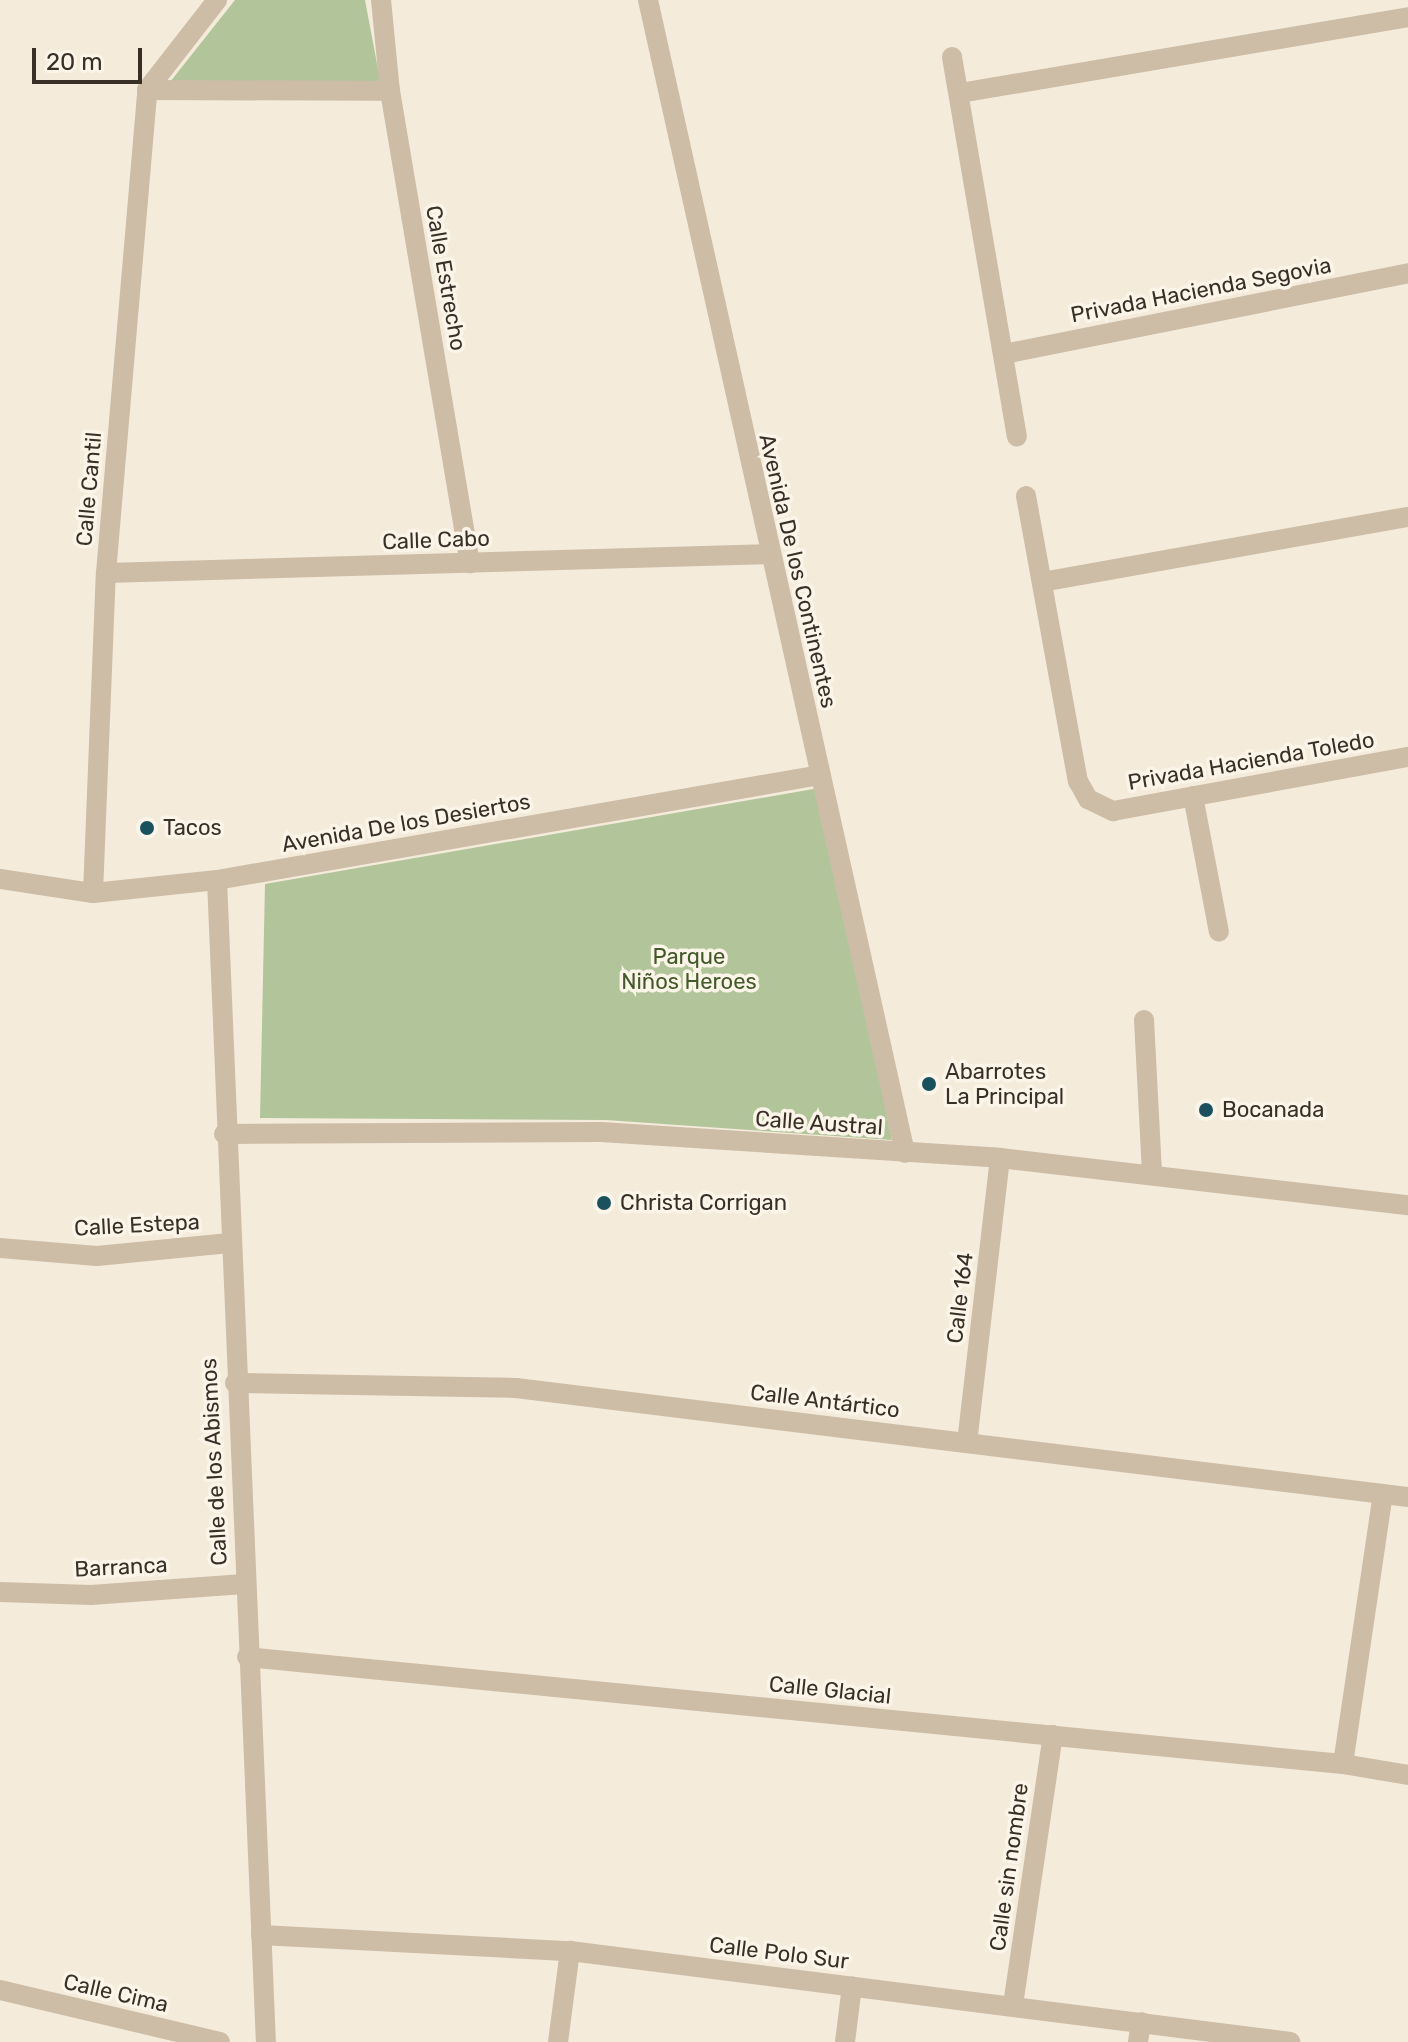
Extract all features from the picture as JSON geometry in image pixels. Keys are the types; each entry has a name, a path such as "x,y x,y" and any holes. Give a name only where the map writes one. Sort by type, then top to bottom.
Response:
{"street":[{"path":"147,90 217,0"},
{"name":"Calle Estrecho","path":"381,0 390,91 470,563"},
{"name":"Avenida De los Continentes","path":"648,0 768,554 905,1153"},
{"path":"960,93 1408,17"},
{"path":"952,57 1017,436"},
{"path":"147,90 390,91"},
{"name":"Calle Cantil","path":"93,893 106,573 147,90"},
{"name":"Privada Hacienda Segovia","path":"1004,354 1408,273"},
{"name":"Privada Hacienda Toledo","path":"1026,496 1078,781 1088,799 1113,811 1408,757"},
{"path":"1042,582 1408,517"},
{"name":"Calle Cabo","path":"106,573 768,554"},
{"name":"Avenida De los Desiertos","path":"0,879 93,893 217,880 820,775"},
{"path":"1193,796 1219,932"},
{"name":"Calle de los Abismos","path":"217,880 224,1134 266,2042"},
{"path":"1144,1020 1152,1173"},
{"name":"Calle Austral","path":"224,1134 601,1132 1000,1158 1152,1173 1408,1205"},
{"name":"Calle 164","path":"967,1443 1000,1158"},
{"name":"Calle Estepa","path":"0,1248 97,1256 229,1243"},
{"name":"Calle Antártico","path":"235,1383 516,1388 1408,1497"},
{"path":"1343,1764 1383,1494"},
{"name":"Barranca","path":"0,1592 91,1595 244,1584"},
{"name":"Calle Glacial","path":"247,1657 1343,1764 1408,1775"},
{"name":"Calle sin nombre","path":"1013,2005 1053,1735"},
{"name":"Calle Polo Sur","path":"261,1935 570,1951 1013,2005 1140,2032 1290,2042"},
{"path":"558,2042 570,1951"},
{"path":"845,2042 852,1986"},
{"name":"Calle Cima","path":"0,1990 220,2042"}],"green space":[{"path":"235,0 365,0 381,85 170,82"},
{"name":"Parque Niños Heroes","path":"819,788 892,1140 606,1120 260,1118 265,884"}],"place":[{"name":"Tacos","path":"147,828"},
{"name":"Abarrotes La Principal","path":"929,1084"},
{"name":"Bocanada","path":"1206,1110"},
{"name":"Christa Corrigan","path":"604,1203"}]}
